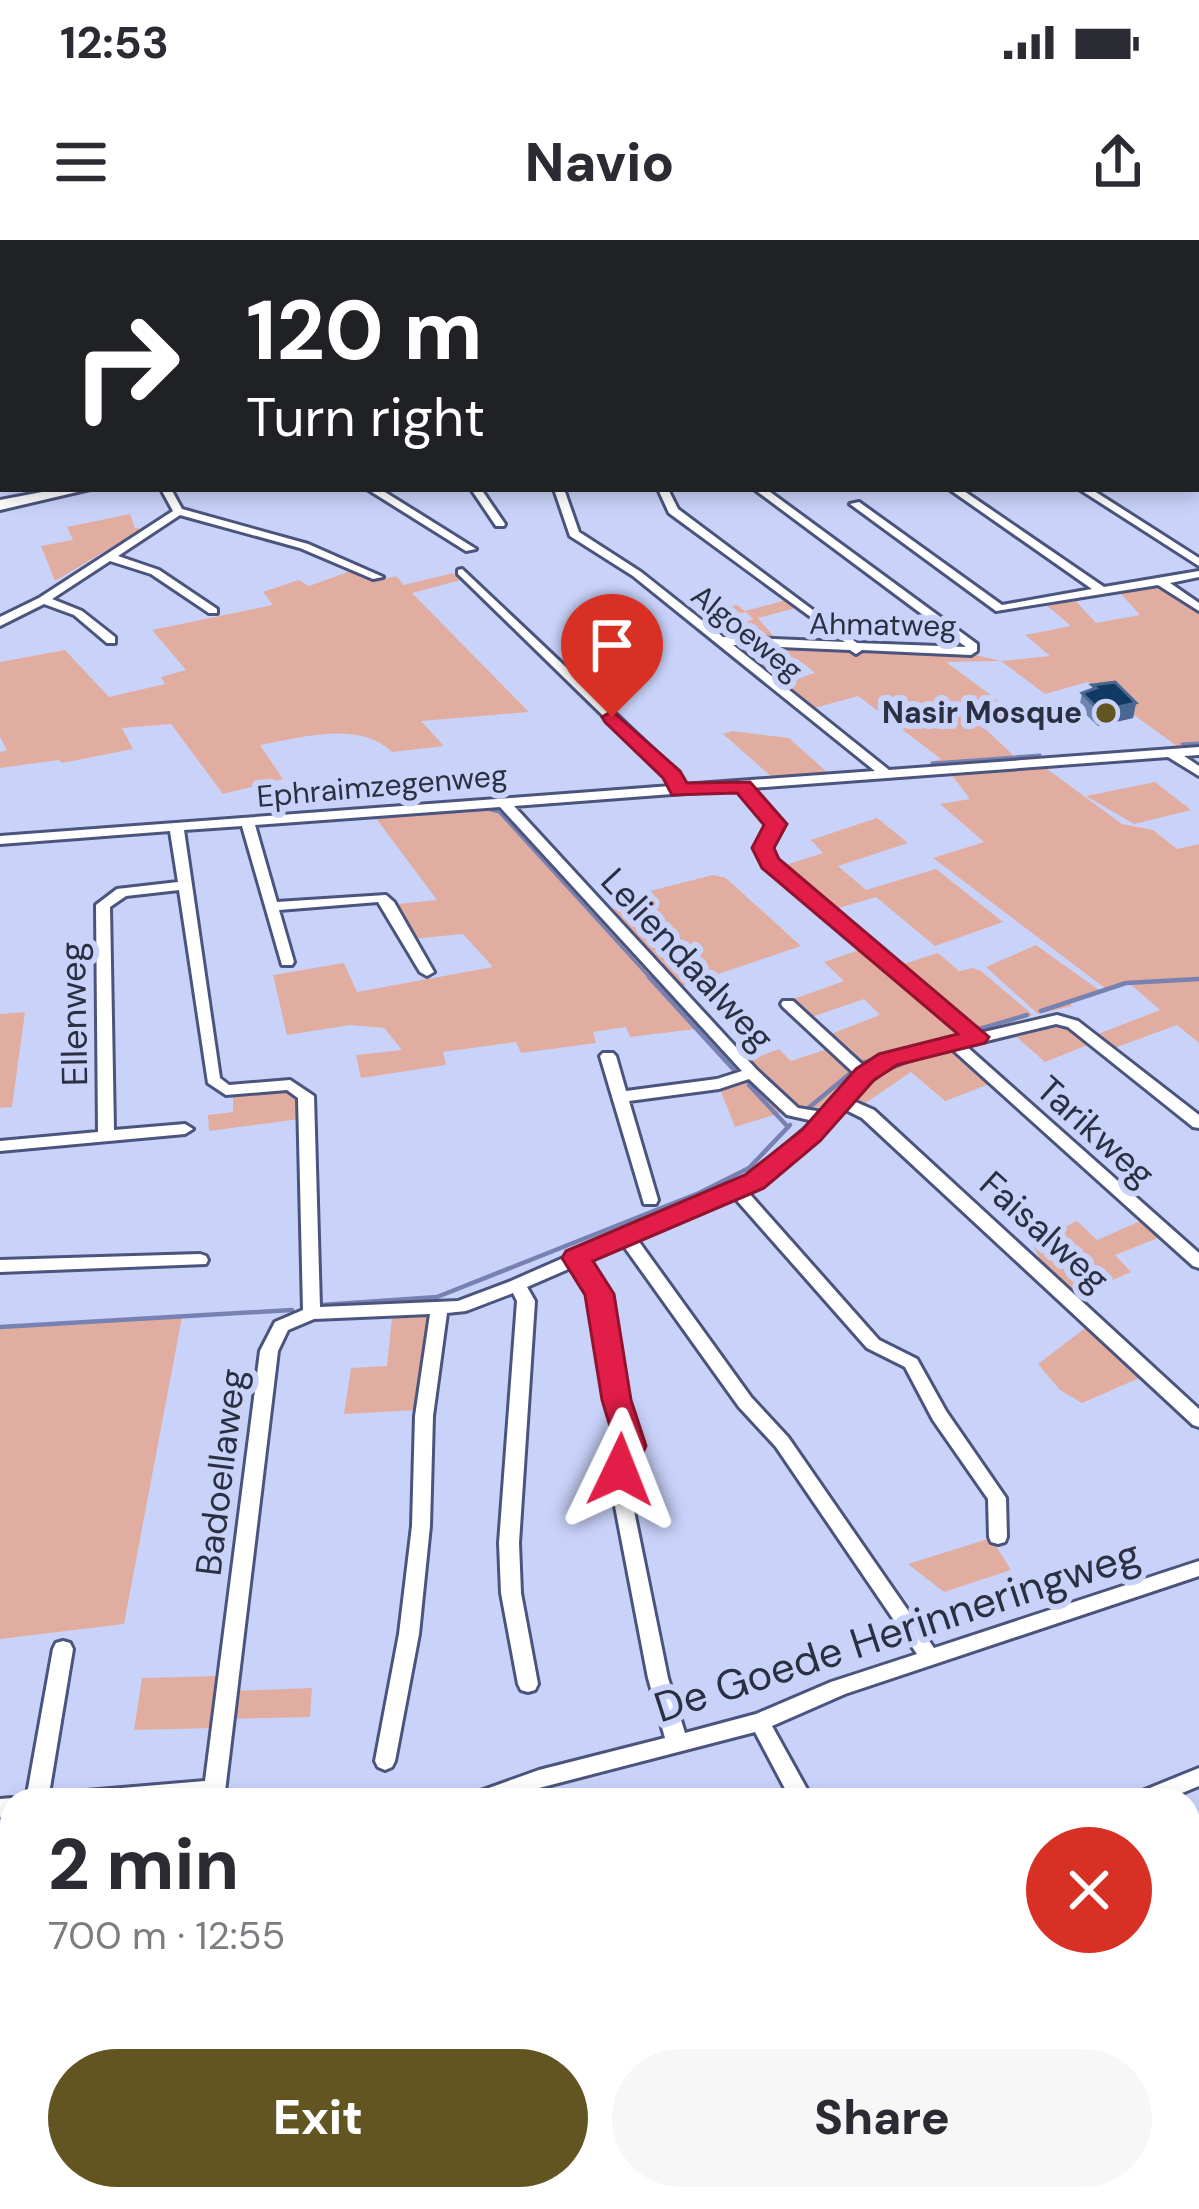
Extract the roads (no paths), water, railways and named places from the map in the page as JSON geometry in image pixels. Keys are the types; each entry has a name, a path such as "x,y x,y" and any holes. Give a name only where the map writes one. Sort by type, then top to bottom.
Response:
{"street":[{"path":"0,505 52,492"},
{"path":"168,492 178,511 304,546 377,577"},
{"path":"377,492 470,549"},
{"path":"478,492 500,524"},
{"name":"Algoeweg","path":"560,492 574,534 637,574 886,774"},
{"path":"664,492 674,512 856,650"},
{"name":"Ahmatweg","path":"722,641 856,650 971,651 973,647 763,492"},
{"path":"959,492 1102,591"},
{"path":"1089,492 1199,563"},
{"path":"855,505 1000,609 1199,574"},
{"path":"0,622 43,600 175,514"},
{"path":"109,557 154,572 213,611"},
{"path":"462,572 672,776 679,790"},
{"path":"1160,581 1199,608"},
{"path":"43,600 78,613 111,640"},
{"name":"Ephraimzegenweg","path":"0,840 1199,751"},
{"path":"1172,754 1199,772"},
{"path":"742,787 776,824 763,848 770,863 976,1037"},
{"name":"Leliendaalweg","path":"504,803 752,1073 793,1112 827,1118"},
{"path":"248,824 287,962"},
{"path":"177,830 213,1080 226,1090 290,1085 306,1096 312,1313 439,1309 517,1285 754,1181 827,1118 865,1075 888,1060 1057,1019 1073,1024 1199,1124"},
{"name":"Ellenweg","path":"106,1137 103,905 122,892 184,885"},
{"path":"274,906 373,898 387,902 427,972"},
{"path":"788,1004 865,1075"},
{"name":"Tarikweg","path":"955,1044 1199,1262"},
{"path":"608,1056 650,1200"},
{"path":"621,1097 719,1084 752,1073"},
{"name":"Faisalweg","path":"839,1101 868,1114 1199,1420"},
{"path":"0,1146 185,1130"},
{"path":"737,1190 873,1344 911,1363 939,1415 998,1498 998,1537"},
{"path":"626,1238 745,1402 793,1456 931,1659"},
{"path":"576,1258 599,1294 616,1400 631,1446 620,1470 624,1506 658,1678 677,1742"},
{"path":"0,1266 200,1260"},
{"path":"517,1285 526,1301 509,1543 511,1594 528,1684"},
{"path":"385,1760 409,1634 421,1526 424,1416 439,1309"},
{"name":"Badoellaweg","path":"215,1788 268,1351 281,1326 312,1313"},
{"name":"De Goede Herinneringweg","path":"513,1788 760,1722 838,1688 1199,1568"},
{"path":"39,1788 63,1649"},
{"path":"760,1722 796,1788"}],"waterway":[{"path":"1182,744 1199,743"},
{"path":"932,763 1040,755"},
{"path":"491,810 499,812 652,980"},
{"path":"649,977 735,1071"},
{"path":"1041,1011 1126,983 1199,979 1181,980"},
{"path":"976,1030 1027,1015"},
{"path":"862,1063 948,1038"},
{"path":"806,1110 852,1072"},
{"path":"749,1085 788,1127"},
{"path":"321,1305 437,1297 699,1193 749,1168 790,1125"},
{"path":"0,1327 292,1310"}],"place":[{"name":"Nasir Mosque","path":"1106,713"}]}
